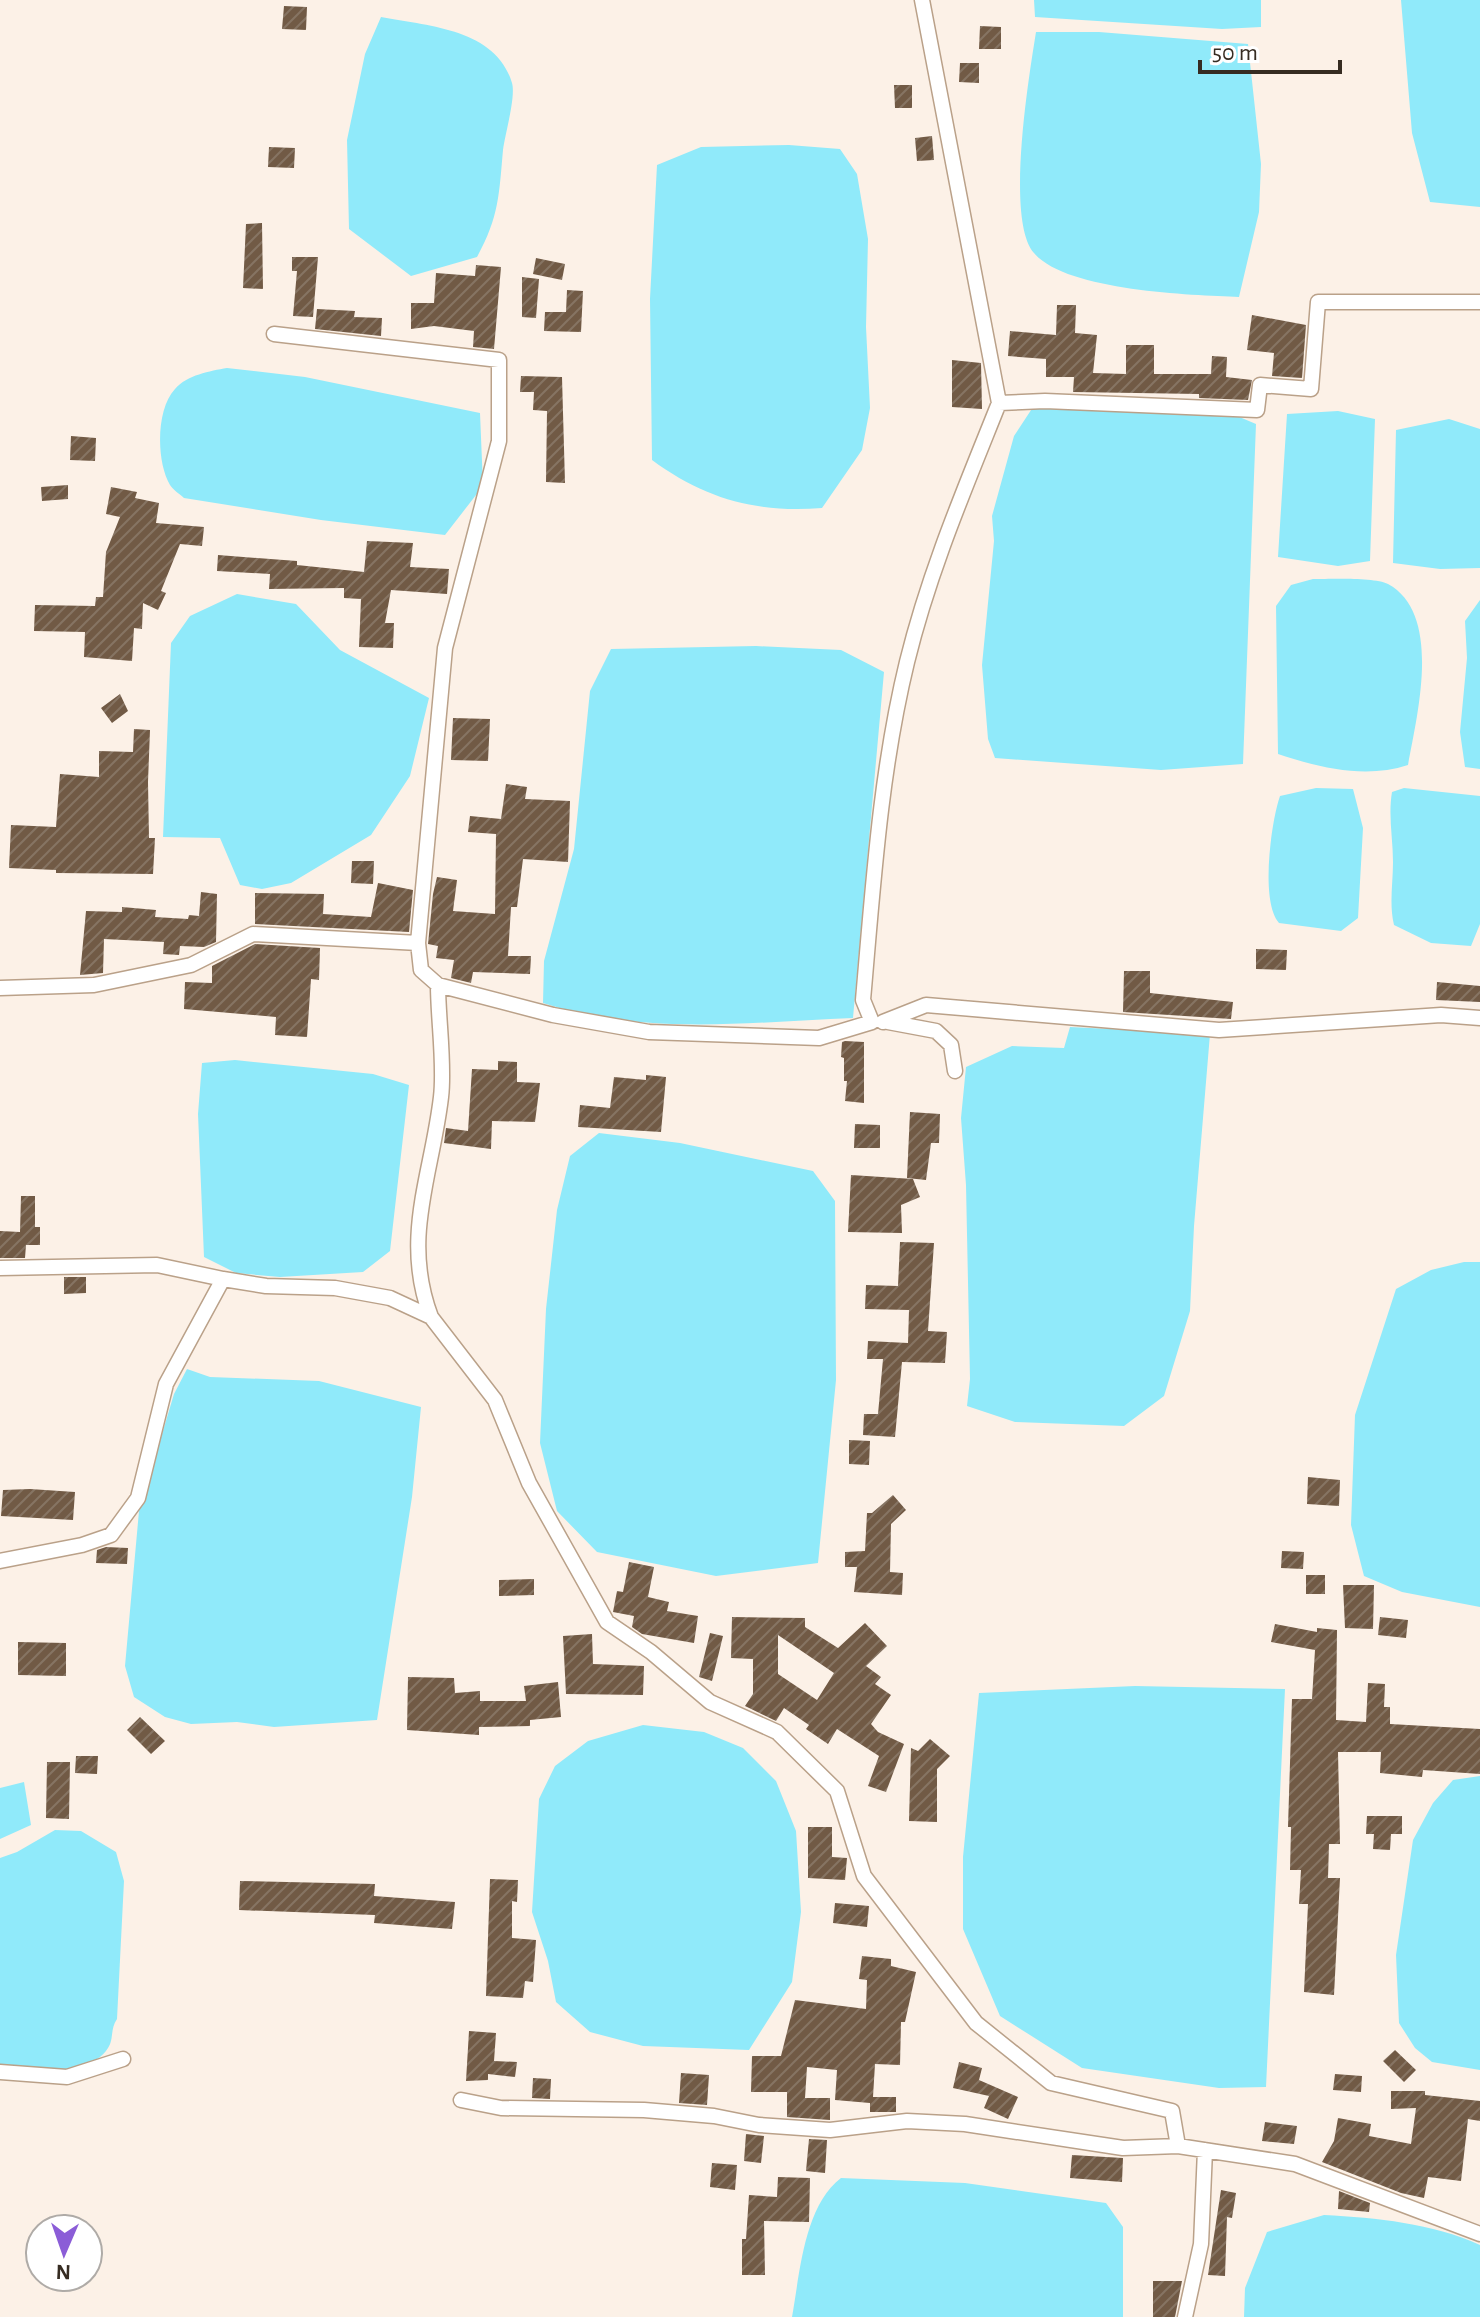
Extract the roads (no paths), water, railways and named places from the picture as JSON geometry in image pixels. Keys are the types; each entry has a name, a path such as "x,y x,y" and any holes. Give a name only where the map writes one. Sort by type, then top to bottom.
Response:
{"street":[{"path":"878,1022 863,1000 877,834 907,662 934,566 999,403 922,0"},
{"path":"999,403 1045,401 1257,410 1260,385 1311,389 1318,302 1480,302"},
{"path":"274,334 499,360 499,441 445,648 418,943 421,970 438,985 553,1015 649,1032 819,1038 926,1005 1219,1030 1441,1015 1480,1018"},
{"path":"0,988 94,985 191,965 253,934 418,943"},
{"path":"438,985 442,1095 417,1231 419,1285 431,1317 495,1400 529,1483 607,1622 651,1652 710,1702 777,1732 837,1791 864,1876 976,2023 1051,2083 1172,2111 1178,2146"},
{"path":"878,1022 901,1022 936,1031 951,1045 955,1071"},
{"path":"0,1268 157,1265 266,1286 335,1288 390,1298 431,1317"},
{"path":"0,1561 82,1545 111,1535 138,1498 166,1384 223,1279"},
{"path":"0,2072 67,2077 123,2059"},
{"path":"461,2100 501,2108 644,2110 714,2116 759,2125 830,2130 907,2121 965,2124 1123,2148 1178,2146 1295,2164 1480,2234"},
{"path":"1185,2317 1201,2244 1205,2150"}],"water":[{"path":"1034,0 1261,0 1261,27 1222,29 1035,17"},
{"path":"1401,0 1480,0 1480,207 1430,202 1412,133"},
{"path":"381,17 438,27 475,40 504,65 513,89 497,205 490,230 477,257 411,276 349,229 347,140 365,54"},
{"path":"1036,32 1099,32 1248,44 1261,164 1259,212 1239,297 1161,292 1100,283 1050,266 1034,253 1025,236 1020,180"},
{"path":"789,145 840,149 857,174 868,239 866,327 870,408 862,450 822,508 775,508 732,500 692,485 652,460 650,299 657,165 701,147"},
{"path":"227,368 305,377 480,413 483,486 445,535 321,520 184,498 170,485 162,463 160,436 164,409 175,389 186,380"},
{"path":"1035,404 1237,416 1256,424 1243,764 1161,770 995,758 988,739 982,665 994,541 992,516 1014,436"},
{"path":"1338,411 1375,419 1370,561 1338,566 1278,557 1287,414"},
{"path":"1449,419 1480,429 1480,568 1440,569 1393,563 1396,430"},
{"path":"1313,579 1363,579 1388,584 1405,598 1416,618 1422,667 1408,765 1376,771 1343,770 1278,754 1276,606 1291,585"},
{"path":"237,594 296,604 340,650 429,698 410,776 371,835 291,883 262,889 240,885 220,838 163,837 171,643 190,616"},
{"path":"1480,600 1480,769 1465,767 1460,732 1467,658 1465,621"},
{"path":"756,646 841,650 884,672 853,1018 736,1024 658,1023 619,1020 543,1003 544,961 574,849 590,691 611,649"},
{"path":"1316,788 1353,789 1363,828 1358,918 1341,931 1279,923 1270,898 1269,861 1280,796"},
{"path":"1404,788 1480,796 1480,924 1471,946 1431,943 1394,925 1391,902 1391,801 1392,792"},
{"path":"1070,1027 1210,1034 1190,1311 1164,1396 1124,1426 1015,1422 967,1406 970,1379 966,1185 961,1118 966,1067 1012,1046 1064,1048"},
{"path":"235,1060 373,1074 409,1085 390,1251 363,1272 280,1277 236,1273 204,1257 198,1114 202,1063"},
{"path":"599,1133 680,1143 813,1171 835,1201 836,1380 818,1563 716,1576 597,1552 557,1511 540,1443 546,1309 557,1210 570,1156"},
{"path":"1464,1262 1480,1262 1480,1607 1402,1592 1364,1576 1351,1525 1355,1415 1396,1289 1431,1270"},
{"path":"187,1369 210,1377 319,1381 421,1407 412,1497 377,1720 274,1727 237,1722 191,1724 165,1717 134,1697 125,1666 139,1511 174,1394"},
{"path":"1135,1686 1285,1689 1266,2087 1219,2088 1082,2068 1000,2016 963,1929 963,1857 979,1693"},
{"path":"643,1725 704,1732 743,1748 776,1781 796,1831 801,1912 792,1982 749,2050 643,2046 590,2032 556,2002 548,1961 532,1912 539,1799 555,1766 588,1741"},
{"path":"1480,1776 1480,2070 1432,2062 1415,2048 1399,2023 1396,1955 1413,1840 1433,1803 1453,1780"},
{"path":"24,1782 31,1825 0,1839 0,1788"},
{"path":"55,1830 81,1831 116,1852 124,1881 117,2019 108,2048 88,2063 58,2070 0,2069 0,1858"},
{"path":"841,2178 965,2183 1106,2203 1123,2227 1123,2317 792,2317 811,2223 829,2190"},
{"path":"1324,2215 1424,2227 1480,2245 1480,2317 1244,2317 1245,2288 1267,2232"}]}
